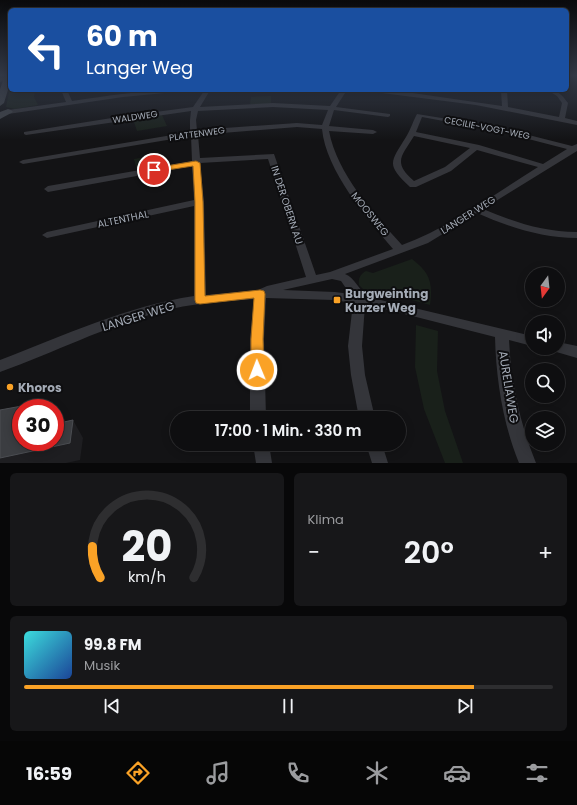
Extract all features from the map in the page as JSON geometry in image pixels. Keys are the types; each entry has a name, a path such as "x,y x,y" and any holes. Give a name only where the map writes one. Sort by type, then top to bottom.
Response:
{"street":[{"path":"67,97 69,102"},
{"path":"3,112 101,97"},
{"path":"200,300 199,202 193,133 195,110 203,97"},
{"path":"324,127 340,97"},
{"path":"436,97 505,108 577,123"},
{"path":"504,97 505,108"},
{"path":"560,97 565,103 562,119"},
{"name":"WALDWEG","path":"26,133 195,110 274,105 333,108 388,115"},
{"name":"CECILIE-VOGT-WEG","path":"476,147 448,169 413,185 398,170 396,161 412,133 419,115 502,130 575,148"},
{"name":"PLATTENWEG","path":"23,162 193,133 279,126 324,127 372,132"},
{"name":"MOOSWEG","path":"324,127 329,146 339,171 358,201 400,250"},
{"name":"CECILIE-VOGT-WEG","path":"412,133 476,147 545,167"},
{"name":"LANGER WEG","path":"0,366 160,307 200,300 260,294 267,290 330,276 424,241 477,210 575,148"},
{"name":"IN DER OBERN AU","path":"48,189 196,162 270,156 312,279"},
{"name":"ALTENTHAL","path":"47,235 199,202"},
{"path":"477,210 529,230 553,234 577,235"},
{"path":"350,268 356,292 355,346 358,375 366,411"},
{"path":"334,296 325,292 321,285 324,278 330,276 342,276 356,292"},
{"path":"258,411 257,339 260,294 334,296 356,292 525,339"},
{"name":"AURELIAWEG","path":"502,333 510,406 516,430 528,463"},
{"path":"565,349 577,352"},
{"path":"262,451 264,463"},
{"path":"376,451 380,463"}],"shaded area":[{"path":"8,97 34,97 38,105 15,109 6,107"},
{"path":"251,97 271,97 271,104 250,104"},
{"path":"162,115 167,126 137,131 133,119"},
{"path":"159,155 164,166 137,171 134,159"},
{"path":"412,259 423,269 429,279 431,290 430,305 379,291 377,295 363,289 359,285 360,277 366,271 373,273"},
{"path":"416,325 438,331 437,371 445,411 463,463 445,463 424,409 415,367"}],"building":[{"path":"12,408 12,451 33,451 0,458 0,410"},
{"path":"73,420 70,443 64,444 64,422"}],"place":[{"name":"Burgweinting Kurzer Weg","path":"337,300"},
{"name":"Khoros","path":"10,387"}],"route":[{"path":"154,170 196,163 199,202 200,300 260,294 257,339 257,370"}]}
